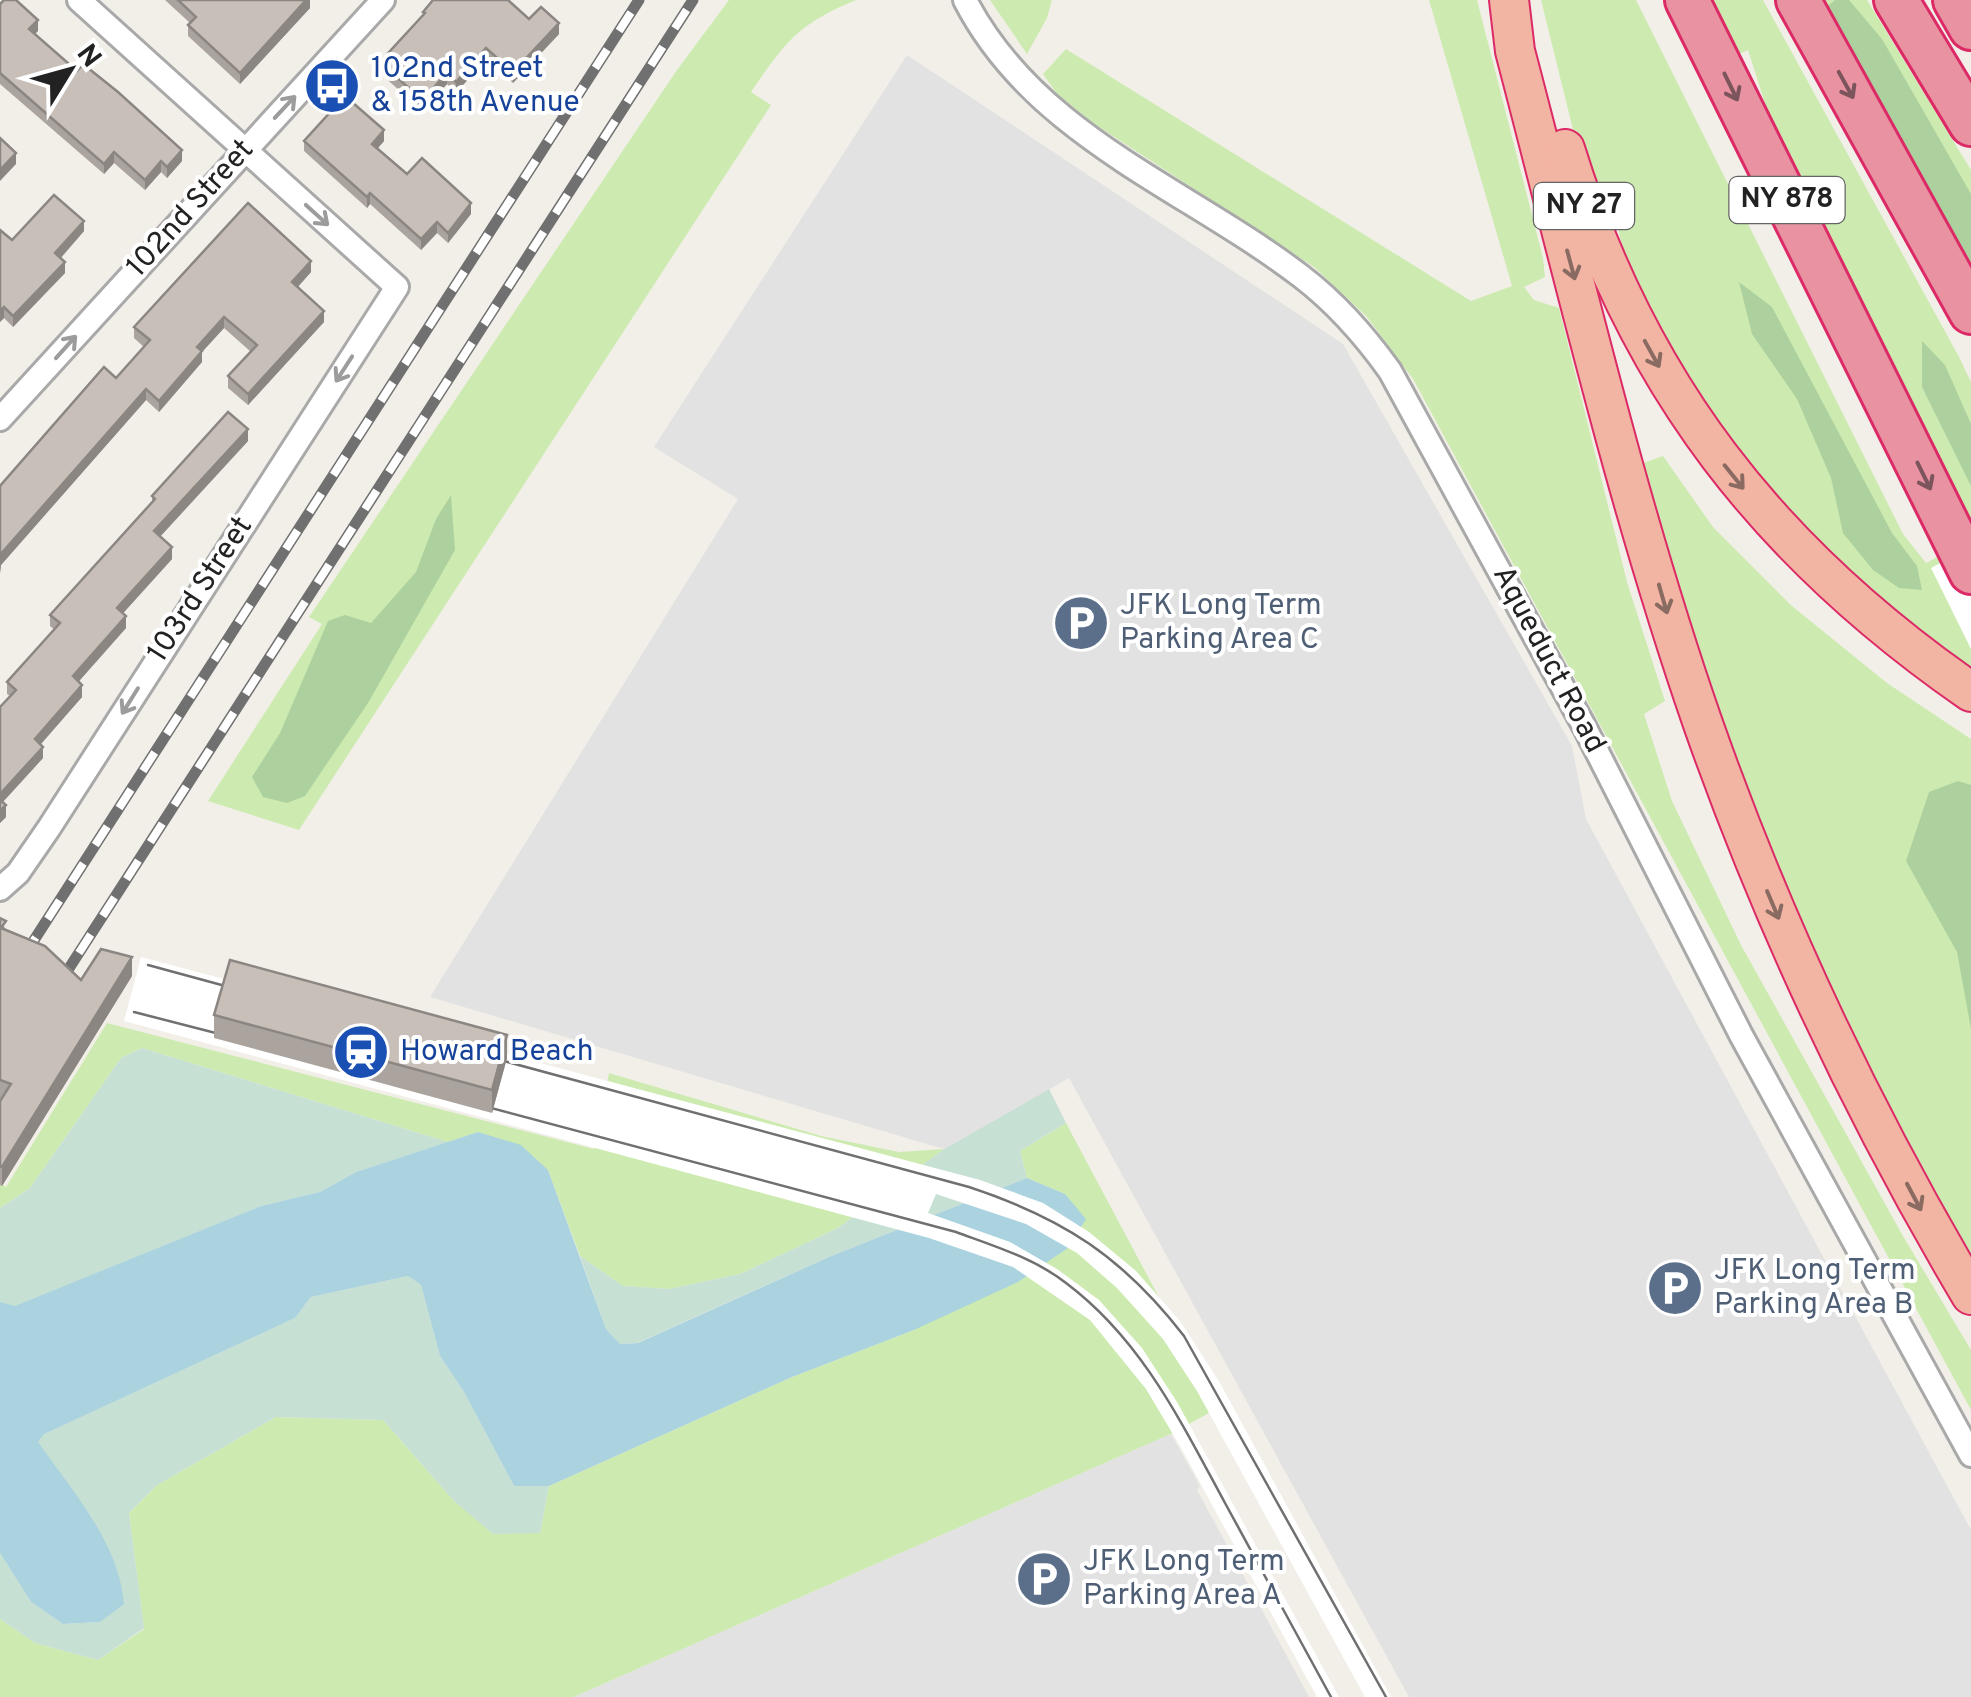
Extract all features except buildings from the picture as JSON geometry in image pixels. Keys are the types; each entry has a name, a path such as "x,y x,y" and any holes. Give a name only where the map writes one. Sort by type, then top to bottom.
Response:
{"highway":[{"path":"1509,0 1515,51 1603,387 1701,718 1758,868 1838,1051 1880,1135 1971,1295"},
{"name":"NY 27","path":"1525,0 1563,143 1595,236 1634,323 1678,398 1735,478 1802,554 1874,619 1971,692"},
{"name":"NY 878","path":"1688,0 1966,562"},
{"path":"1798,0 1971,312"},
{"path":"1896,0 1971,124"},
{"path":"1954,0 1971,28"}],"street":[{"path":"79,0 245,150"},
{"name":"102nd Street","path":"0,419 383,0"},
{"name":"Aqueduct Road","path":"965,0 999,56 1040,99 1088,138 1303,277 1352,322 1390,371 1585,728 1732,1018 1971,1455"},
{"name":"103rd Street","path":"0,888 18,873 50,828 397,287 245,150"}],"green space":[{"path":"729,0 856,0 820,17 795,36 751,92 771,105 299,830 208,801 322,624 309,617 677,70"},
{"path":"990,0 1052,0 1047,18 1027,54"},
{"path":"1429,0 1477,0 1543,258 1545,277 1524,287 1534,300 1559,308 1627,582 1665,701 1644,714 1672,801 1741,945 1971,1350 1971,1410 1413,379 1367,317 1314,267 1093,123 1057,94 1043,74 1066,49 1471,301 1512,286"},
{"path":"1541,0 1636,0 1903,534 1926,563 1971,539 1971,675 1913,633 1781,509 1706,412 1629,276 1613,206 1598,209 1581,162"},
{"path":"1706,0 1763,0 1958,355 1971,382 1971,533 1770,119 1748,50 1735,56"},
{"path":"1812,0 1867,0 1971,170 1971,280"},
{"path":"1835,0 1849,0 1882,39 1971,194 1971,280 1838,45 1828,6"},
{"path":"1739,282 1772,307 1892,533 1917,566 1922,590 1899,588 1873,570 1843,533 1831,478 1797,399 1752,334"},
{"path":"1922,341 1945,365 1971,424 1971,486 1922,387"},
{"path":"1663,456 1713,527 1792,606 1887,683 1971,739 1971,1264 1865,1071 1774,870 1695,660 1643,463"},
{"path":"451,495 455,550 368,703 305,796 287,803 263,797 252,777 280,733 328,621 345,615 371,623 416,572 436,519"},
{"path":"1958,781 1971,785 1971,1029 1957,952 1906,861 1929,792"},
{"path":"107,1023 594,1149 609,1073 821,1136 899,1152 944,1149 838,1228 740,1274 669,1289 623,1286 580,1256 548,1170 478,1132 448,1142 142,1048 121,1058 30,1188 0,1208 0,1183 6,1187"},
{"path":"142,1048 448,1142 356,1172 320,1192 261,1206 14,1307 0,1302 0,1208 30,1188 121,1058"},
{"path":"1049,1089 1066,1123 1020,1151 1027,1178 829,1257 637,1343 620,1344 606,1329 580,1256 623,1286 669,1289 740,1274 838,1228 944,1149"},
{"path":"1066,1123 1218,1408 1171,1434 574,1697 0,1697 0,1619 35,1643 98,1660 144,1629 129,1513 157,1485 276,1417 383,1420 454,1501 540,1533 549,1486 792,1377 914,1330 1065,1194 1027,1178 1020,1151"},
{"path":"408,1276 421,1285 440,1356 464,1392 514,1486 549,1486 540,1533 493,1534 454,1501 383,1420 276,1417 157,1485 129,1513 144,1628 98,1660 35,1643 0,1619 0,1553 31,1602 63,1624 100,1622 92,1518 37,1442 43,1434 295,1318 311,1297"}],"shaded area":[{"name":"JFK Long Term Parking Area C","path":"907,55 1343,344 1572,746 1586,819 1971,1530 1971,1697 1409,1697 1069,1078 944,1149 430,997 738,499 654,447"},
{"name":"JFK Long Term Parking Area A","path":"1171,1434 1309,1697 574,1697"}],"water":[{"path":"478,1132 521,1145 548,1170 606,1329 620,1344 638,1343 829,1257 1027,1178 1065,1194 1086,1219 1068,1248 1018,1282 914,1330 792,1377 549,1486 514,1486 464,1392 440,1356 421,1285 408,1276 311,1297 295,1318 44,1434 38,1442 104,1538 124,1604 100,1622 63,1624 31,1602 0,1553 0,1302 15,1306 261,1206 320,1192 356,1172"}],"pier":[{"path":"1971,547 1971,649 1931,568"},
{"path":"141,957 980,1180 1043,1203 1089,1232 1136,1271 1180,1321 1220,1383 1391,1697 1365,1697 1197,1391 1163,1339 1117,1288 1077,1253 1026,1224 936,1194 928,1213 1010,1242 1057,1269 1099,1300 1142,1348 1177,1402 1339,1697 1317,1697 1146,1389 1090,1320 1013,1267 929,1238 124,1021"}],"tram line":[{"path":"148,965 251,993"},
{"path":"134,1012 239,1039"},
{"path":"478,1054 969,1187 1034,1212 1089,1244 1138,1284 1184,1336 1386,1697"},
{"path":"465,1101 956,1232 1013,1253 1054,1274 1117,1330 1158,1384 1331,1697"}],"railway":[{"path":"0,993 639,0"},
{"path":"55,990 693,0"}],"place":[{"name":"102nd Street & 158th Avenue","path":"332,86"},
{"name":"JFK Long Term Parking Area C","path":"1081,623"},
{"name":"Howard Beach","path":"361,1052"},
{"name":"JFK Long Term Parking Area B","path":"1675,1288"},
{"name":"JFK Long Term Parking Area A","path":"1044,1579"}]}
